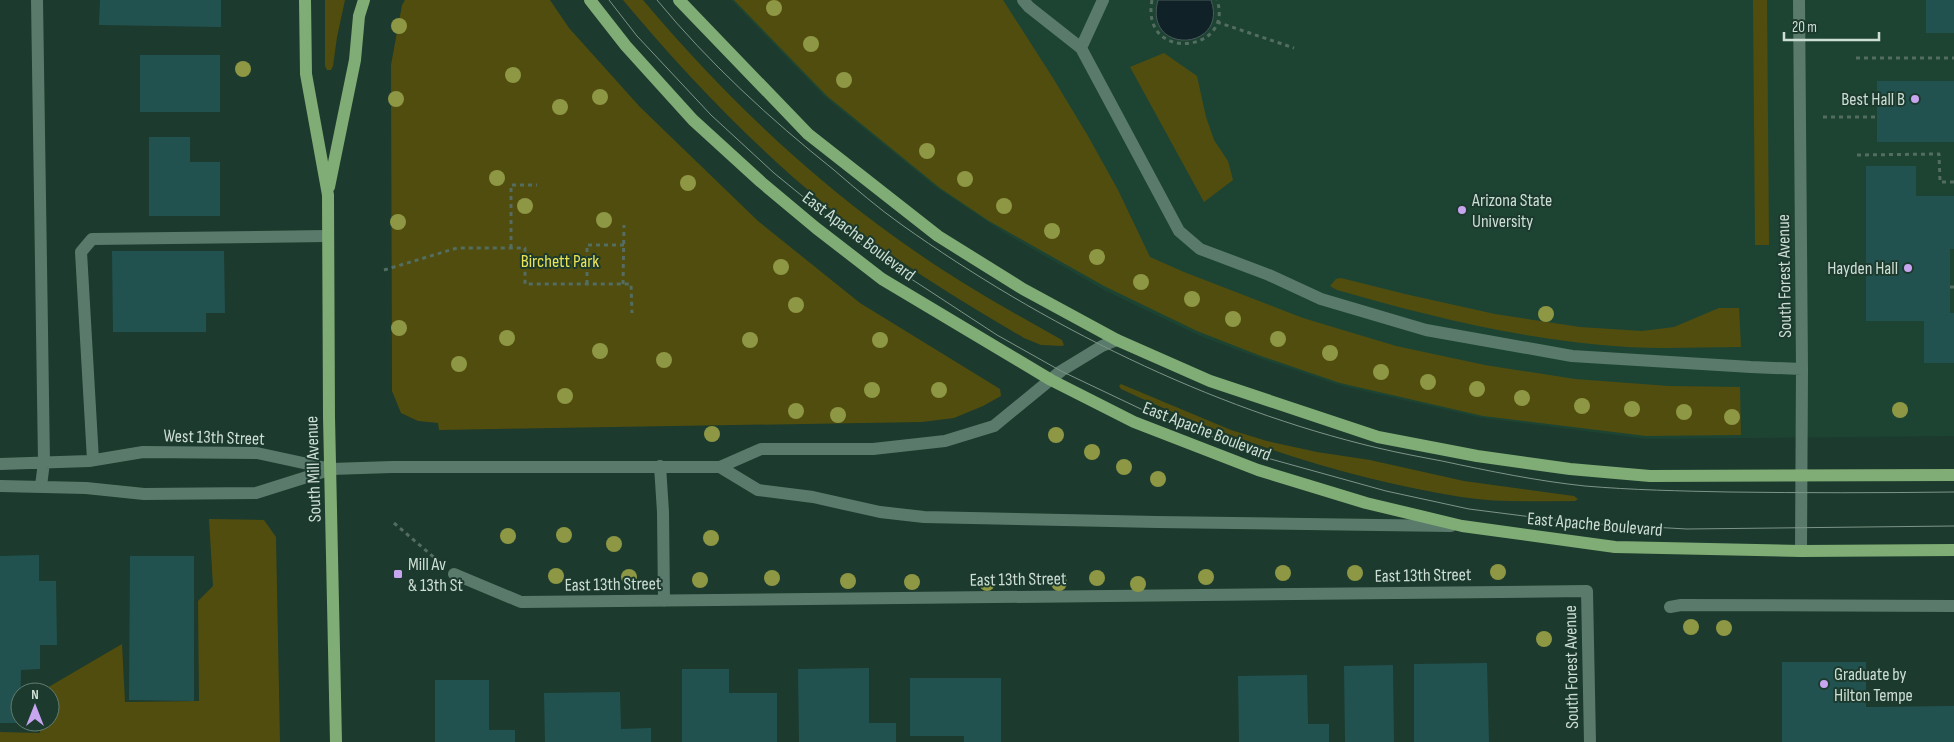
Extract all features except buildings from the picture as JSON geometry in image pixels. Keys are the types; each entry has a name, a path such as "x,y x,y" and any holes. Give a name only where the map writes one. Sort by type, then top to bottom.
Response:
{"main road":[{"name":"South Mill Avenue","path":"305,0 306,74 328,195 336,742"},
{"name":"South Mill Avenue","path":"328,195 355,60 359,16 364,0"},
{"name":"East Apache Boulevard","path":"590,0 626,46 693,120 761,182 816,228 882,279 1051,380 1134,422 1258,470 1366,503 1462,526 1615,547 1801,551 1954,550"},
{"path":"679,0 808,134 938,236 1023,288 1118,340 1210,381 1378,438 1477,456 1570,469 1650,476 1954,475"}],"street":[{"path":"37,0 44,462 41,486"},
{"path":"1023,0 1082,48 1179,231 1200,249 1269,275 1321,299 1426,330 1572,356 1751,368 1802,368"},
{"path":"1082,48 1103,0"},
{"name":"South Forest Avenue","path":"1799,0 1802,368 1801,551"},
{"path":"93,460 81,252 92,239 328,236"},
{"path":"0,486 86,488 144,494 256,493 331,469 392,467 720,467 760,449 872,449 945,441 994,426 1061,371 1102,346 1118,340"},
{"name":"West 13th Street","path":"0,464 93,460 143,452 257,453 331,469"},
{"path":"660,466 663,512 664,601"},
{"path":"720,467 758,490 813,497 880,512 924,517 1462,526"},
{"name":"East 13th Street","path":"454,574 521,602 1587,591"},
{"name":"South Forest Avenue","path":"1587,591 1590,742"},
{"path":"1670,607 1954,606"}],"path":[{"path":"1152,0 1151,15 1157,31 1166,39 1176,44 1188,45 1199,42 1208,36 1215,27 1219,6 1217,0"},
{"path":"1217,22 1294,48"},
{"path":"1856,58 1954,58"},
{"path":"1800,117 1877,117"},
{"path":"1857,155 1939,154 1940,182 1954,182"},
{"path":"511,248 511,185 537,185"},
{"path":"623,284 624,225"},
{"path":"587,284 587,245 624,245"},
{"path":"384,270 457,248 525,248 525,284 631,284 632,313"},
{"path":"394,523 454,574"}],"shaded area":[{"name":"Arizona State University","path":"731,0 1954,0 1954,436 1647,439 1482,418 1342,386 1262,359 1200,336 1104,290 1003,232 937,188 825,97"}],"green space":[{"path":"325,0 345,0 331,70 327,70 325,66"},
{"name":"Birchett Park","path":"405,0 550,0 569,28 640,107 758,221 860,303 1000,389 1001,396 954,418 922,422 439,430 438,423 418,421 401,413 392,391 391,65 402,5"},
{"path":"623,0 643,0 674,36 739,104 807,168 843,198 936,266 1062,340 1064,345 1041,345 1024,338 922,276 868,238 792,176 721,109"},
{"path":"734,0 1003,0 1088,136 1118,190 1150,257 1303,318 1396,346 1485,365 1575,379 1669,386 1740,387 1741,435 1646,436 1483,416 1340,383 1261,356 1197,331 1104,286 989,221 940,188 827,96"},
{"path":"1753,0 1767,0 1769,245 1755,245"},
{"path":"1164,53 1197,76 1206,117 1214,140 1228,161 1233,180 1204,202 1130,67"},
{"path":"1341,278 1495,314 1580,327 1642,331 1674,327 1719,308 1739,308 1741,347 1627,347 1590,344 1517,333 1408,309 1337,290 1330,286 1336,279"},
{"path":"1121,384 1231,430 1267,441 1317,452 1370,460 1464,481 1574,496 1578,499 1575,501 1503,501 1475,499 1373,479 1287,455 1244,440 1121,389 1119,386"},
{"path":"209,519 264,520 276,537 280,742 0,742 0,732 60,732 60,682 57,682 122,644 125,702 199,701 198,601 213,586"}],"water":[{"path":"1158,0 1211,0 1213,17 1208,29 1198,37 1186,40 1173,38 1162,31 1157,18"}],"tram line":[{"path":"609,0 637,36 711,115 774,173 873,254 997,335 1061,371 1143,410 1267,458 1386,491 1469,509 1579,523 1687,529 1954,526"},
{"path":"657,0 741,90 787,131 902,225 956,262 1070,329 1190,386 1252,410 1315,431 1386,450 1513,475 1585,486 1729,492 1954,492"}],"place":[{"name":"Best Hall B","path":"1915,99"},
{"name":"Arizona State University","path":"1462,210"},
{"name":"Hayden Hall","path":"1908,268"},
{"name":"Mill Av & 13th St","path":"398,574"},
{"name":"Graduate by Hilton Tempe","path":"1824,684"}]}
